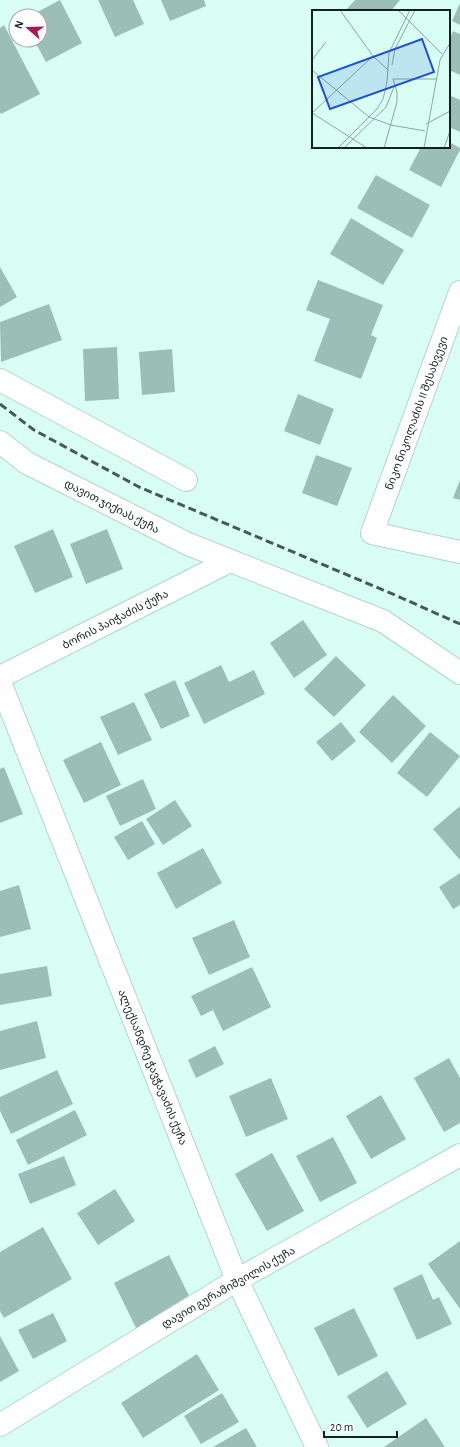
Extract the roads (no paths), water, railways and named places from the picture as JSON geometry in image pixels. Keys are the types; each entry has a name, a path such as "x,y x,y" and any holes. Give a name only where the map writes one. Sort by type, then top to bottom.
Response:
{"street":[{"name":"ნიკო ნიკოლაძის II შესახვევი","path":"460,292 372,533 460,552"},
{"path":"0,380 186,480"},
{"name":"დავით ჯიქიას ქუჩა","path":"0,442 27,462 181,540 230,561 383,621 460,673"},
{"name":"ბორის პაიჭაძის ქუჩა","path":"0,677 230,561"},
{"name":"ალექსანდრე ჭავჭავაძის ქუჩა","path":"0,682 237,1280 317,1447"},
{"name":"დავით გურამიშვილის ქუჩა","path":"0,1424 237,1280 460,1155"}],"railway":[{"path":"0,404 34,430 139,487 460,624"}]}
